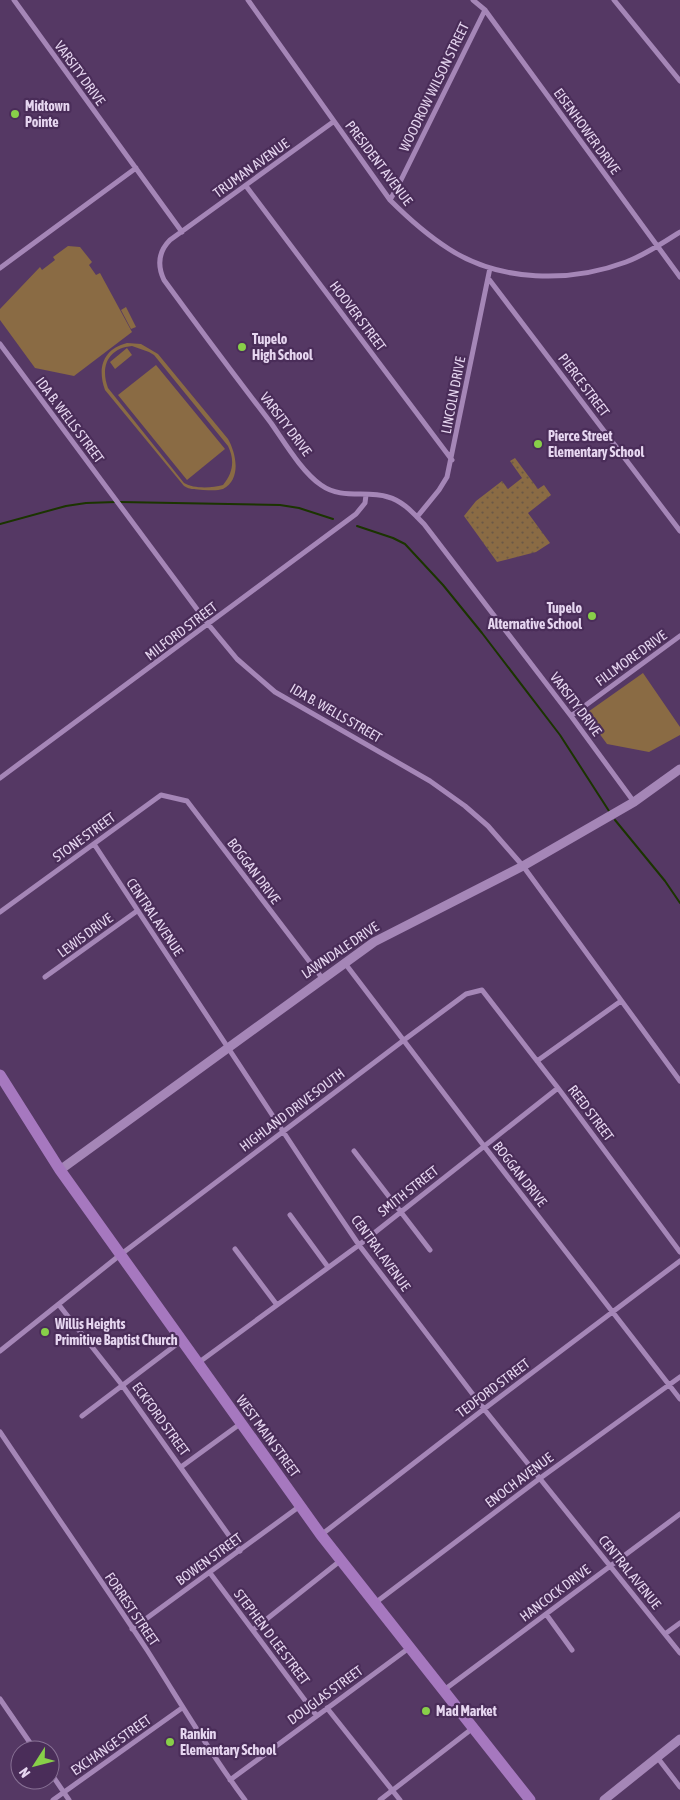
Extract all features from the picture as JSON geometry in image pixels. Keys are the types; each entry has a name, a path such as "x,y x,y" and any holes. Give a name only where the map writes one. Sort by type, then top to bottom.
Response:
{"main road":[{"name":"WEST MAIN STREET","path":"0,1075 60,1170 320,1535 530,1800"}],"street":[{"name":"VARSITY DRIVE","path":"14,0 182,232 165,246 160,253 159,263 164,280 309,474 322,486 331,491 342,494 389,497 400,502 417,517 441,544 634,802"},
{"name":"PRESIDENT AVENUE","path":"248,0 390,200 413,224 450,250 490,268 519,274 558,276 590,272 627,262 680,232"},
{"name":"EISENHOWER DRIVE","path":"473,0 485,10 680,277"},
{"path":"614,0 680,81"},
{"name":"WOODROW WILSON STREET","path":"390,200 400,184 485,10"},
{"name":"TRUMAN AVENUE","path":"182,232 333,122"},
{"path":"0,268 136,168"},
{"name":"HOOVER STREET","path":"246,186 452,460"},
{"name":"LINCOLN DRIVE","path":"417,517 447,477 452,460 490,268"},
{"name":"PIERCE STREET","path":"488,278 680,531"},
{"name":"IDA B. WELLS STREET","path":"0,344 208,624 237,658 275,692 430,781 488,826 523,866 680,1081"},
{"name":"MILFORD STREET","path":"0,778 356,514 365,503 366,495"},
{"name":"FILLMORE DRIVE","path":"571,716 680,636"},
{"name":"LAWNDALE DRIVE","path":"60,1170 374,942 523,866 634,802 680,770"},
{"name":"STONE STREET","path":"0,912 161,795 187,801"},
{"name":"BOGGAN DRIVE","path":"187,801 322,978"},
{"name":"CENTRAL AVENUE","path":"94,844 229,1047 314,1180 359,1245 539,1479 680,1653"},
{"name":"LEWIS DRIVE","path":"46,976 137,911"},
{"name":"BOGGAN DRIVE","path":"344,962 680,1399"},
{"name":"HIGHLAND DRIVE SOUTH","path":"0,1351 120,1255 404,1040 466,994 482,990"},
{"name":"REED STREET","path":"482,990 558,1088 680,1252"},
{"path":"537,1061 621,1000"},
{"name":"SMITH STREET","path":"198,1363 359,1245 558,1088"},
{"path":"354,1151 430,1250"},
{"path":"290,1215 328,1268"},
{"path":"235,1249 276,1305"},
{"name":"TEDFORD STREET","path":"320,1535 680,1261"},
{"name":"ECKFORD STREET","path":"59,1305 122,1385 240,1551"},
{"path":"82,1416 181,1341"},
{"name":"ENOCH AVENUE","path":"374,1603 539,1479 680,1377"},
{"path":"181,1467 241,1424"},
{"name":"FORREST STREET","path":"0,1432 245,1800"},
{"name":"BOWEN STREET","path":"132,1629 300,1506"},
{"name":"HANCOCK DRIVE","path":"444,1690 680,1514"},
{"path":"253,1630 340,1561"},
{"name":"STEPHEN D LEE STREET","path":"210,1573 316,1715"},
{"path":"546,1614 572,1650"},
{"path":"665,1634 680,1623"},
{"name":"DOUGLAS STREET","path":"230,1780 316,1715 410,1648"},
{"path":"0,1699 28,1740"},
{"name":"EXCHANGE STREET","path":"53,1800 182,1708"},
{"path":"327,1708 400,1800"},
{"path":"380,1800 473,1728"},
{"path":"604,1800 656,1756 680,1739"},
{"path":"656,1756 680,1787"},
{"path":"60,1787 69,1800"}],"shaded area":[{"path":"68,246 80,247 92,262 89,265 96,275 100,273 132,332 74,376 35,368 0,320 0,309 40,267 42,270 55,260 53,257"},
{"path":"126,307 136,327 131,329 121,310"},
{"path":"127,343 141,344 158,354 228,439 236,466 233,479 229,485 223,489 216,490 193,489 184,486 105,390 102,374 104,360 112,350","holes":["132,346 154,355 228,446 232,456 232,466 229,476 223,485 203,487 184,483 108,388 105,373 106,366 108,360 117,350"]},
{"path":"127,348 132,355 115,369 110,362"},
{"path":"156,365 225,449 187,480 118,395"},
{"path":"515,458 538,489 544,485 551,495 528,513 550,543 536,552 497,562 464,516 476,501 502,481 508,489 522,478 510,461"},
{"path":"643,673 680,727 680,735 649,752 607,744 585,714"}],"waterway":[{"path":"0,524 66,506 116,502"},
{"path":"120,502 280,505 299,508 333,519"},
{"path":"357,526 405,544 443,585 560,735 609,811"},
{"path":"615,820 665,881 680,903"}],"place":[{"name":"Midtown Pointe","path":"15,114"},
{"name":"Tupelo High School","path":"242,347"},
{"name":"Pierce Street Elementary School","path":"538,444"},
{"name":"Tupelo Alternative School","path":"592,616"},
{"name":"Willis Heights Primitive Baptist Church","path":"45,1332"},
{"name":"Mad Market","path":"426,1711"},
{"name":"Rankin Elementary School","path":"170,1742"}]}
